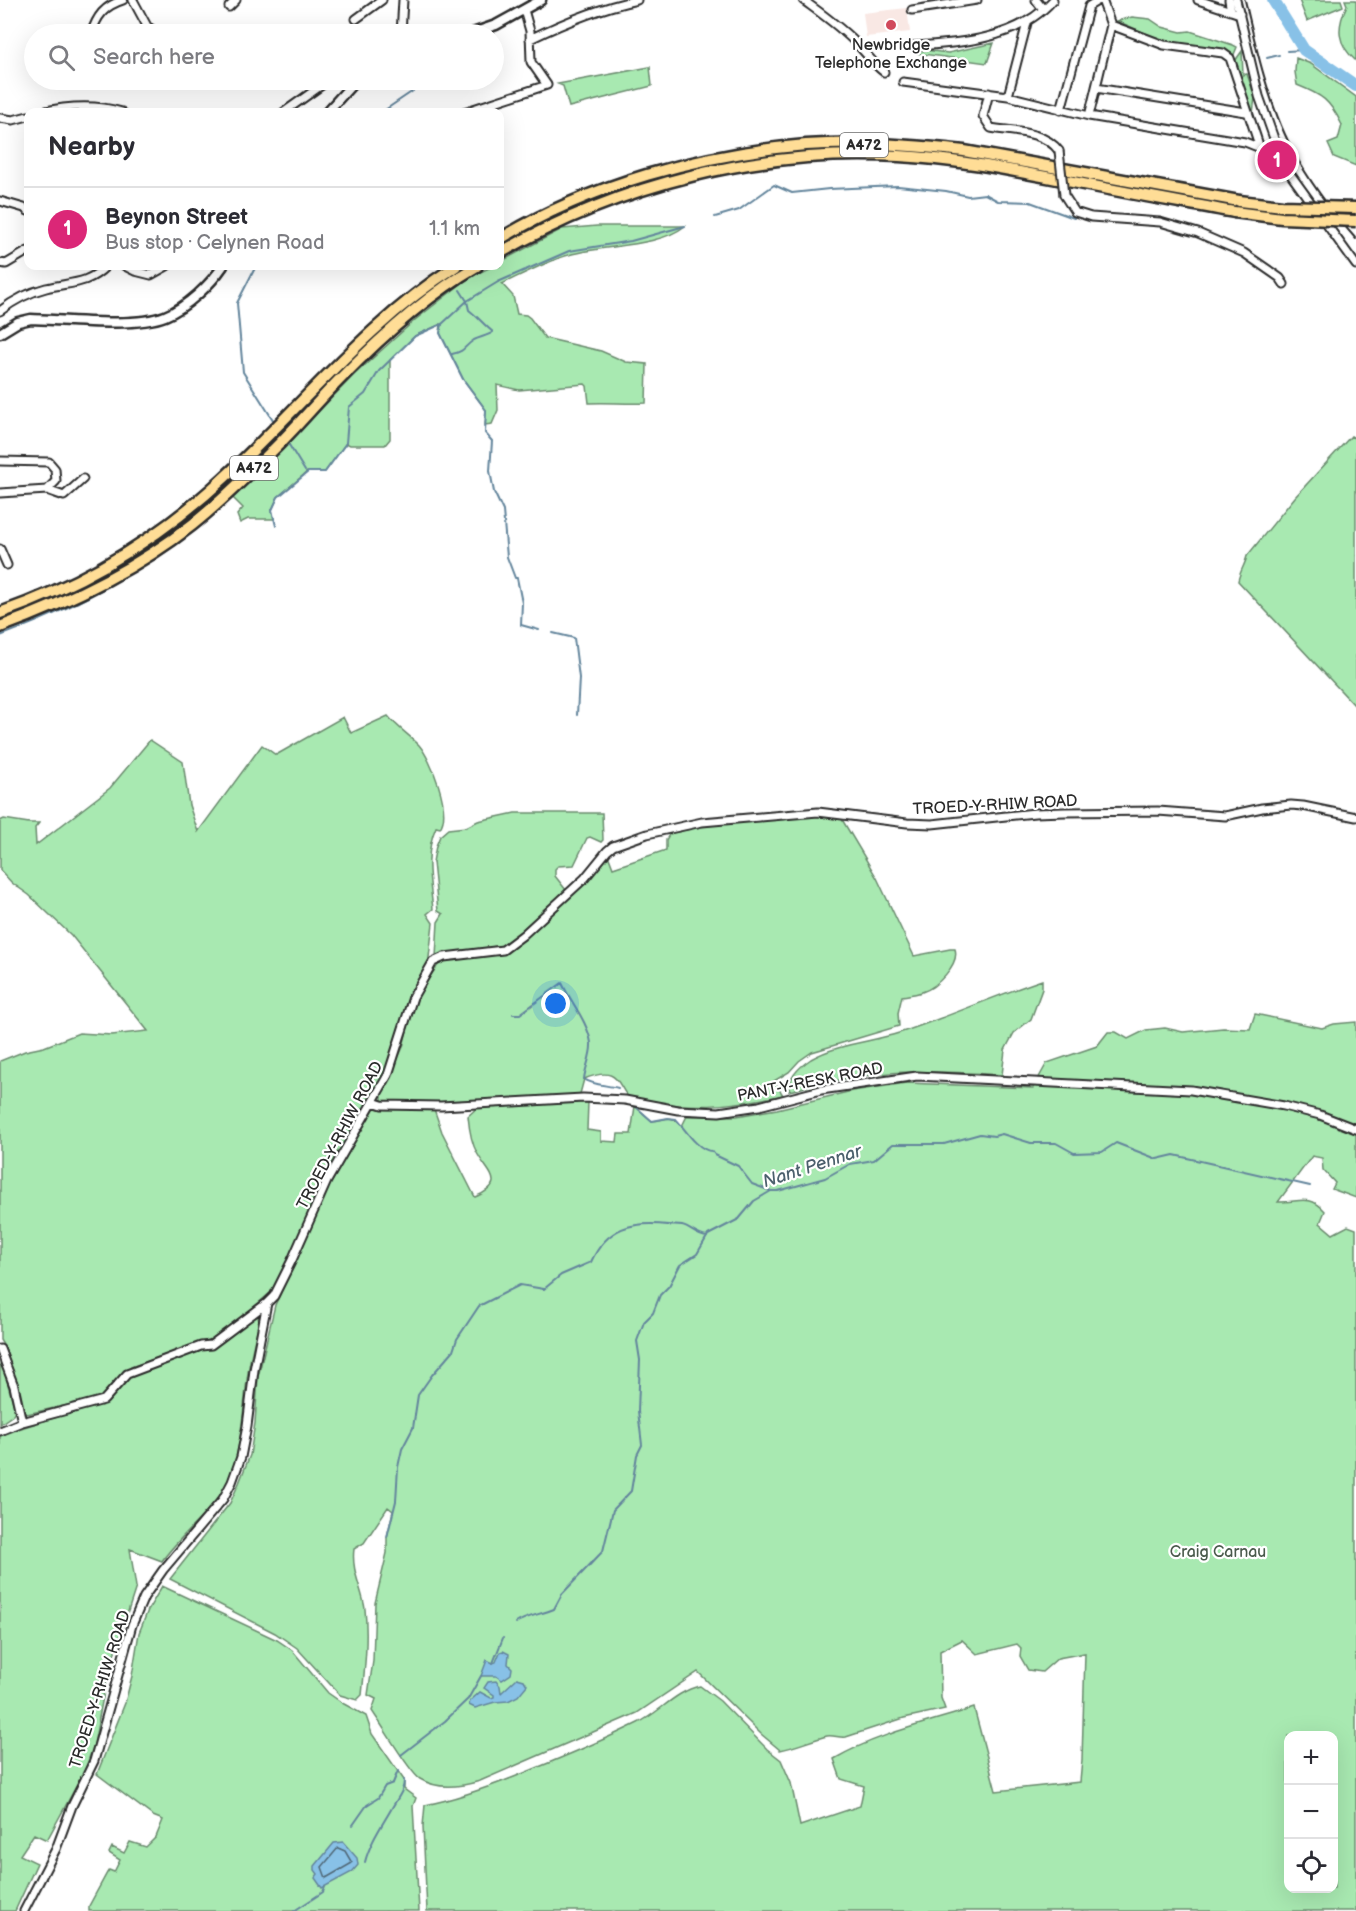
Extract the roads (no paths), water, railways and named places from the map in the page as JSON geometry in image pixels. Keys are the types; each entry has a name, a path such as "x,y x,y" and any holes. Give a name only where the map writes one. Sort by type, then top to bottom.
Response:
{"main road":[{"name":"A472","path":"504,236 539,216 630,181 724,157 808,145 919,146 964,151 1239,201 1282,206 1356,208"},
{"name":"A472","path":"504,251 560,220 645,188 688,176 752,164 808,157 889,156 941,160 993,167 1233,212 1282,218 1356,221"},
{"name":"A472","path":"0,613 38,600 76,582 117,559 170,524 225,477 371,330 450,270"},
{"name":"A472","path":"0,627 40,612 98,585 146,556 192,524 273,450 341,377 403,319 471,270"}],"street":[{"path":"94,24 103,10 123,0"},
{"path":"133,0 146,24"},
{"path":"229,7 236,0"},
{"path":"356,19 381,0"},
{"path":"402,24 403,0"},
{"path":"498,24 541,0"},
{"path":"530,39 570,20 612,5 637,0"},
{"path":"803,0 827,16 858,45 872,63 884,72"},
{"path":"912,10 931,4 976,0"},
{"path":"1036,0 1043,9"},
{"path":"911,46 956,44 1027,23 1053,0"},
{"path":"1061,110 1089,6 1100,0 1111,25 1089,116"},
{"path":"1198,0 1240,14"},
{"path":"1229,0 1231,11"},
{"path":"1236,0 1259,96 1283,164 1356,265"},
{"path":"476,108 547,85 531,62 530,31 524,10"},
{"path":"1008,96 1027,23"},
{"path":"1111,25 1164,45 1223,53 1230,58 1246,112 1260,148"},
{"path":"903,82 1008,96 1089,116 1245,141 1268,150 1276,147"},
{"path":"1096,88 1246,112"},
{"path":"290,108 315,90"},
{"path":"331,108 347,90"},
{"path":"988,93 983,116 991,128 1044,138 1053,143 1059,151 1064,195 1075,212 1091,218 1160,222 1198,233 1244,253 1280,278 1284,284"},
{"path":"58,108 96,108"},
{"path":"0,118 14,120 24,117"},
{"path":"0,201 24,208"},
{"path":"0,263 6,264 24,253"},
{"path":"0,311 28,294 45,288 73,285 86,280 100,270"},
{"path":"133,270 151,275 160,270"},
{"path":"0,333 18,322 31,319 138,322 165,316 187,303 219,270"},
{"path":"0,461 49,462 55,469 56,481 47,490"},
{"path":"0,493 47,490 64,496 83,479"},
{"path":"0,549 8,565"},
{"name":"TROED-Y-RHIW ROAD","path":"24,1911 57,1849 72,1806 94,1761 132,1625 144,1597 163,1570 223,1499 232,1482 241,1456 247,1426 254,1370 267,1303 274,1296 285,1276 327,1181 373,1102 395,1057 413,998 433,962 444,957 503,950 585,878 613,846 647,834 720,819 818,812 932,824 1065,812 1158,811 1225,816 1263,808 1291,806 1356,817"},
{"name":"PANT-Y-RESK ROAD","path":"373,1102 382,1105 441,1106 583,1098 625,1100 678,1110 719,1112 759,1106 821,1090 917,1076 1191,1090 1284,1106 1320,1115 1356,1129"},
{"path":"0,1431 22,1422 104,1400 127,1374 201,1346 211,1346 267,1303"},
{"path":"0,1349 11,1378 22,1422"}],"water":[{"path":"500,1652 509,1654 508,1664 512,1668 511,1674 502,1680 496,1676 481,1676 487,1660 496,1662"},
{"path":"517,1678 524,1680 527,1685 518,1696 508,1701 475,1708 469,1705 470,1701 480,1692 491,1698 494,1697 484,1688 488,1682 496,1681 501,1693"},
{"path":"343,1842 357,1858 358,1865 352,1872 322,1888 315,1878 318,1874 315,1866 334,1843"}],"waterway":[{"path":"1273,0 1304,50 1356,86"},
{"path":"1287,51 1304,50"},
{"path":"1267,58 1279,55"},
{"path":"388,108 413,91"},
{"path":"715,217 739,210 774,185 792,193 898,186 946,191 968,196 985,194 998,201 1030,202 1074,218"},
{"path":"276,526 272,510 278,497 308,472 325,472 346,443 349,407 365,394 379,371 415,336 442,324 467,301 498,282 569,251 631,241 685,226"},
{"path":"254,270 237,303 243,372 275,423"},
{"path":"452,354 462,350 474,340 493,332 469,310 467,301 460,290"},
{"path":"442,325 440,333 463,379 486,410 485,433 492,441 490,471 494,492 503,511 507,557 515,578 517,578 522,603 521,625 539,630"},
{"path":"286,440 305,471"},
{"path":"0,636 68,607 132,572"},
{"path":"553,633 574,638 579,678 577,715"},
{"path":"513,1014 520,1014 562,983 583,1020 591,1043 584,1079 595,1084 618,1088"},
{"path":"635,1106 652,1121 676,1119 692,1139 702,1147 738,1166 752,1184 771,1191"},
{"name":"Nant Pennar","path":"516,1623 554,1609 562,1594 603,1551 613,1510 631,1491 637,1455 642,1445 638,1411 640,1360 637,1341 644,1322 653,1313 660,1295 669,1286 680,1265 697,1254 708,1235 739,1219 754,1201 771,1191 825,1178 850,1164 874,1160 893,1144 944,1144 980,1134 994,1136 1002,1134 1031,1143 1056,1143 1074,1153 1102,1152 1116,1143 1157,1159 1174,1155 1310,1186"},
{"path":"387,1537 396,1501 398,1467 402,1449 413,1428 418,1395 453,1351 457,1339 479,1306 520,1285 544,1289 561,1275 591,1262 605,1241 622,1229 643,1224 680,1226 707,1237"},
{"path":"493,1663 503,1638"},
{"path":"401,1755 445,1721 468,1699 481,1676"},
{"path":"353,1825 367,1805 378,1798 385,1786 393,1783 398,1771"},
{"path":"365,1862 373,1840 402,1791 404,1780"},
{"path":"294,1911 323,1892 325,1887"}],"railway":[{"path":"1245,0 1264,76 1284,132 1313,184 1356,239"}],"place":[{"name":"Newbridge Telephone Exchange","path":"891,25"},
{"name":"Beynon Street","path":"1277,160"}],"park label":[{"name":"Craig Carnau","path":"1218,1551"}]}
